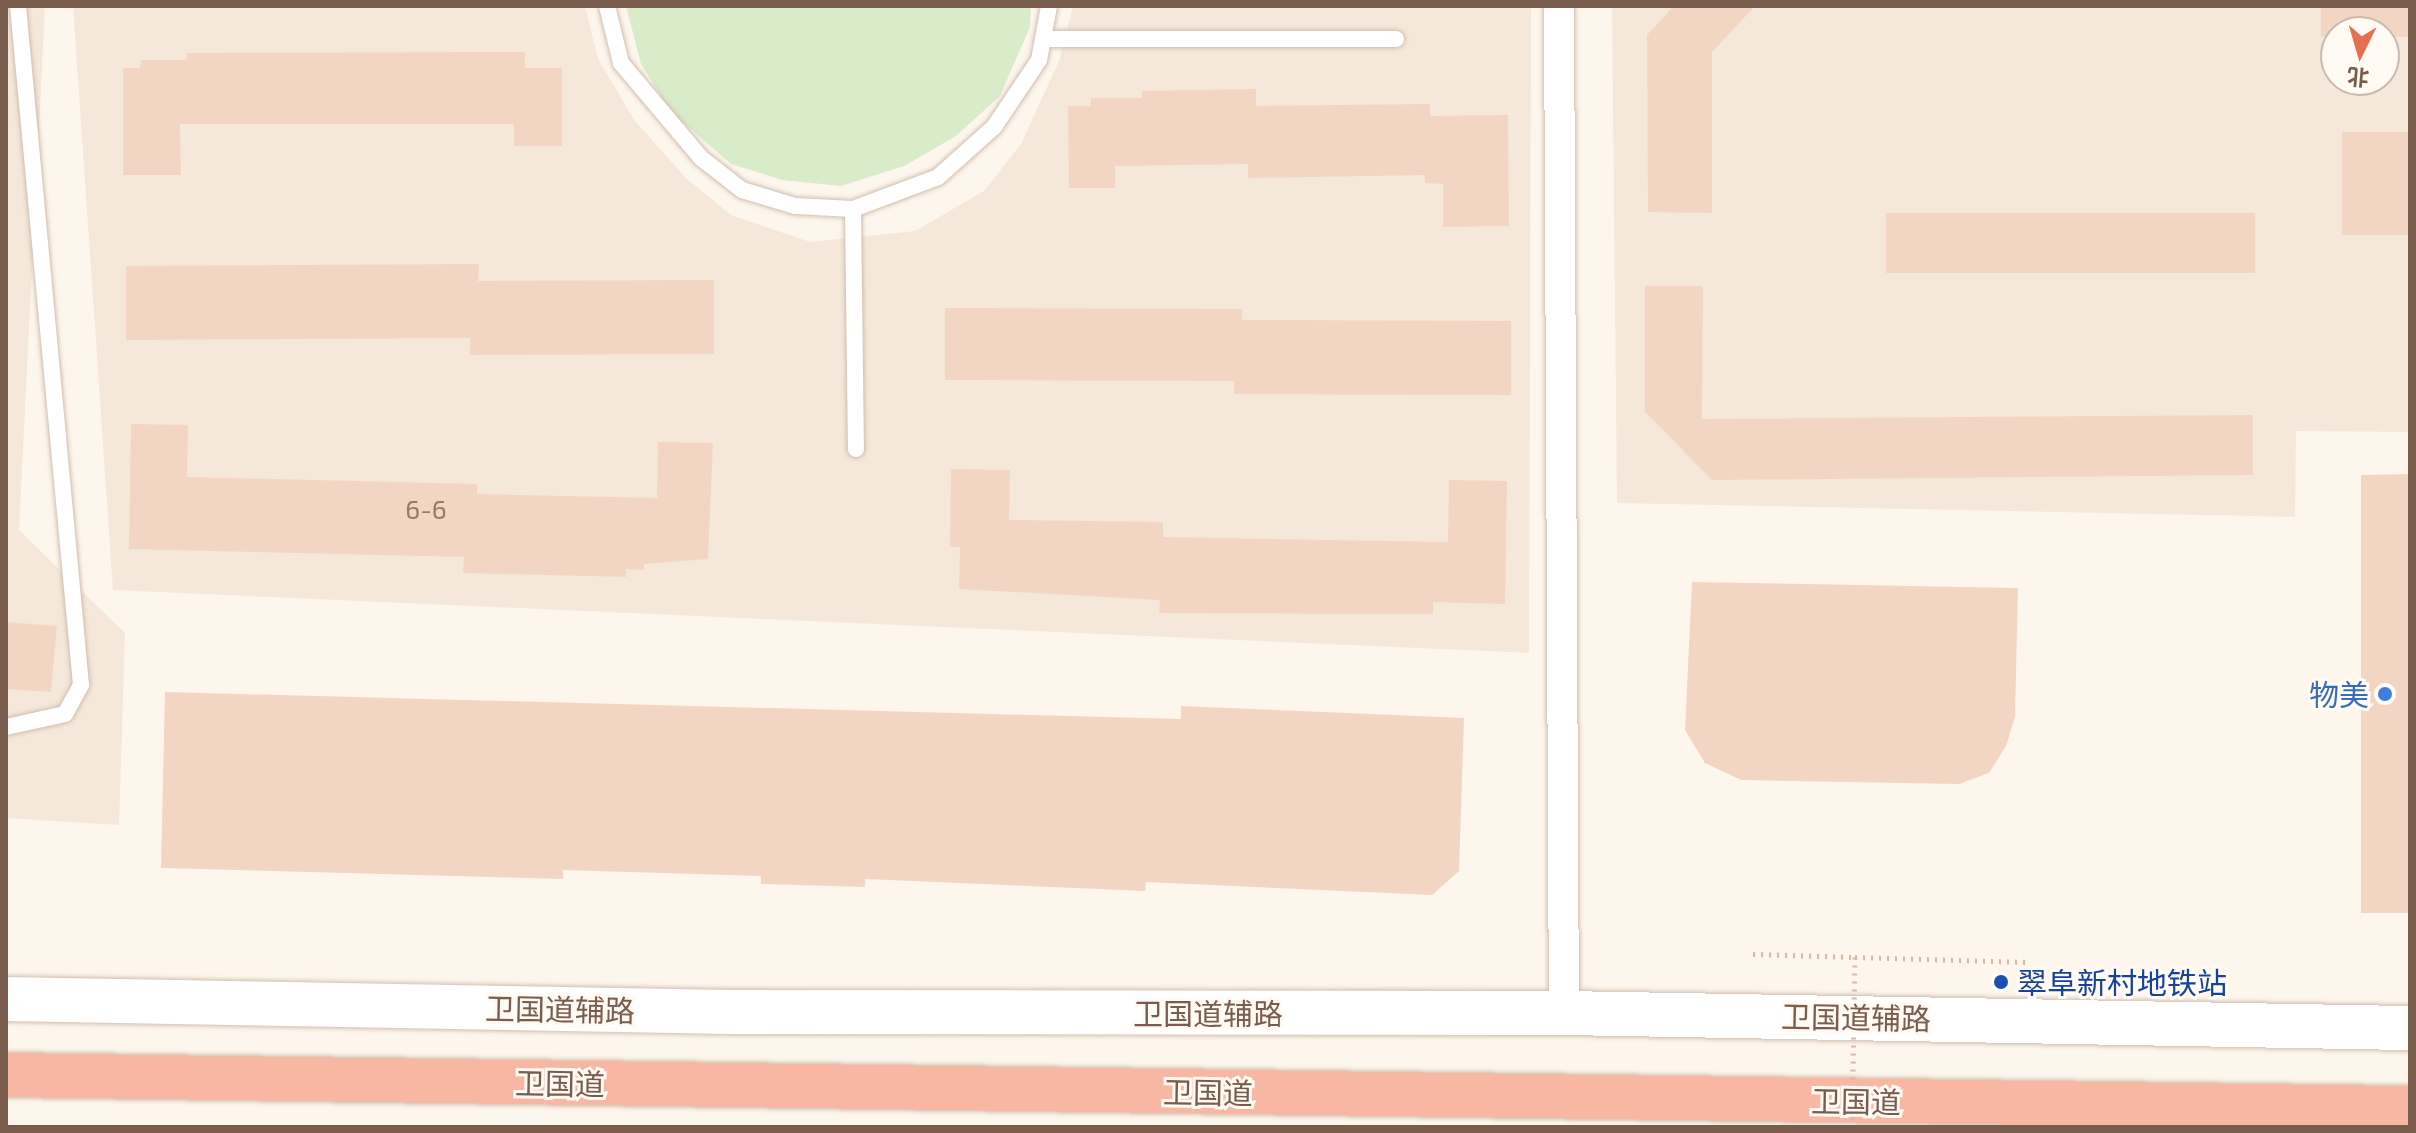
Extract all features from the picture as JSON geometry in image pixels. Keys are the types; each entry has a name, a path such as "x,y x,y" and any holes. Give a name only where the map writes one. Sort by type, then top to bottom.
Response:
{"highway":[{"name":"卫国道","path":"6,1075 2410,1108"}],"main road":[{"name":"卫国道辅路","path":"6,999 729,1012 1564,1013 2410,1028"}],"street":[{"path":"1559,6 1564,1013"}],"lane":[{"path":"6,727 65,714 81,685 34,187 27,51 18,6"},
{"path":"607,6 621,63 701,158 742,190 795,206 853,209 938,177 994,127 1039,60 1049,6"},
{"path":"1043,39 1396,39"},
{"path":"853,209 856,449"}],"path":[{"path":"1753,954 2027,962"},
{"path":"1852,1127 1855,957"}],"shaded area":[{"path":"6,6 45,6 19,530 125,633 119,825 6,818"},
{"path":"73,6 585,6 598,59 635,121 686,178 731,215 810,242 915,231 984,191 1021,144 1059,61 1073,6 1531,6 1529,653 113,590"},
{"path":"1612,6 2410,6 2410,432 2296,431 2295,517 1617,503"}],"green space":[{"path":"626,6 1031,6 1030,27 1000,96 956,136 904,166 841,186 782,180 731,164 671,112 641,64"}],"building":[{"path":"1674,6 1755,6 1712,52 1712,213 1648,212 1647,35"},
{"path":"2321,6 2410,6 2410,37 2400,37 2400,16 2321,16"},
{"path":"525,52 525,68 562,68 562,146 514,146 514,124 180,124 181,175 123,175 123,68 140,68 141,60 186,60 187,53"},
{"path":"1256,89 1256,106 1430,104 1430,116 1508,115 1509,226 1443,227 1443,184 1425,183 1425,175 1248,178 1248,164 1115,166 1115,188 1069,188 1068,106 1091,106 1091,98 1142,98 1142,91"},
{"path":"2342,132 2408,132 2408,235 2342,235"},
{"path":"1886,213 2255,213 2255,273 1886,273"},
{"path":"479,264 478,281 714,280 714,354 470,355 470,338 126,340 126,266"},
{"path":"1645,286 1703,286 1702,419 2253,415 2253,475 1712,480 1645,412"},
{"path":"945,308 1242,309 1242,320 1511,321 1511,395 1234,394 1234,381 945,380"},
{"path":"131,424 188,425 187,477 477,484 477,494 657,498 658,442 713,443 708,559 644,564 644,570 626,569 626,577 463,573 464,557 129,549"},
{"path":"951,469 1010,470 1009,520 1163,522 1163,537 1448,542 1449,480 1507,481 1505,604 1433,602 1433,614 1159,613 1160,600 959,589 960,547 950,547"},
{"name":"物美","path":"2410,474 2410,913 2361,913 2361,475"},
{"path":"1692,582 2018,588 2015,717 2006,746 1989,773 1959,784 1741,780 1705,763 1685,730"},
{"path":"6,622 57,626 51,692 6,689"},
{"path":"165,692 1181,719 1181,706 1464,718 1459,871 1432,895 1146,882 1145,891 865,879 865,887 761,884 761,876 563,870 563,879 161,868"}],"place":[{"name":"物美","path":"2385,694"},
{"name":"翠阜新村地铁站","path":"2001,982"}]}
